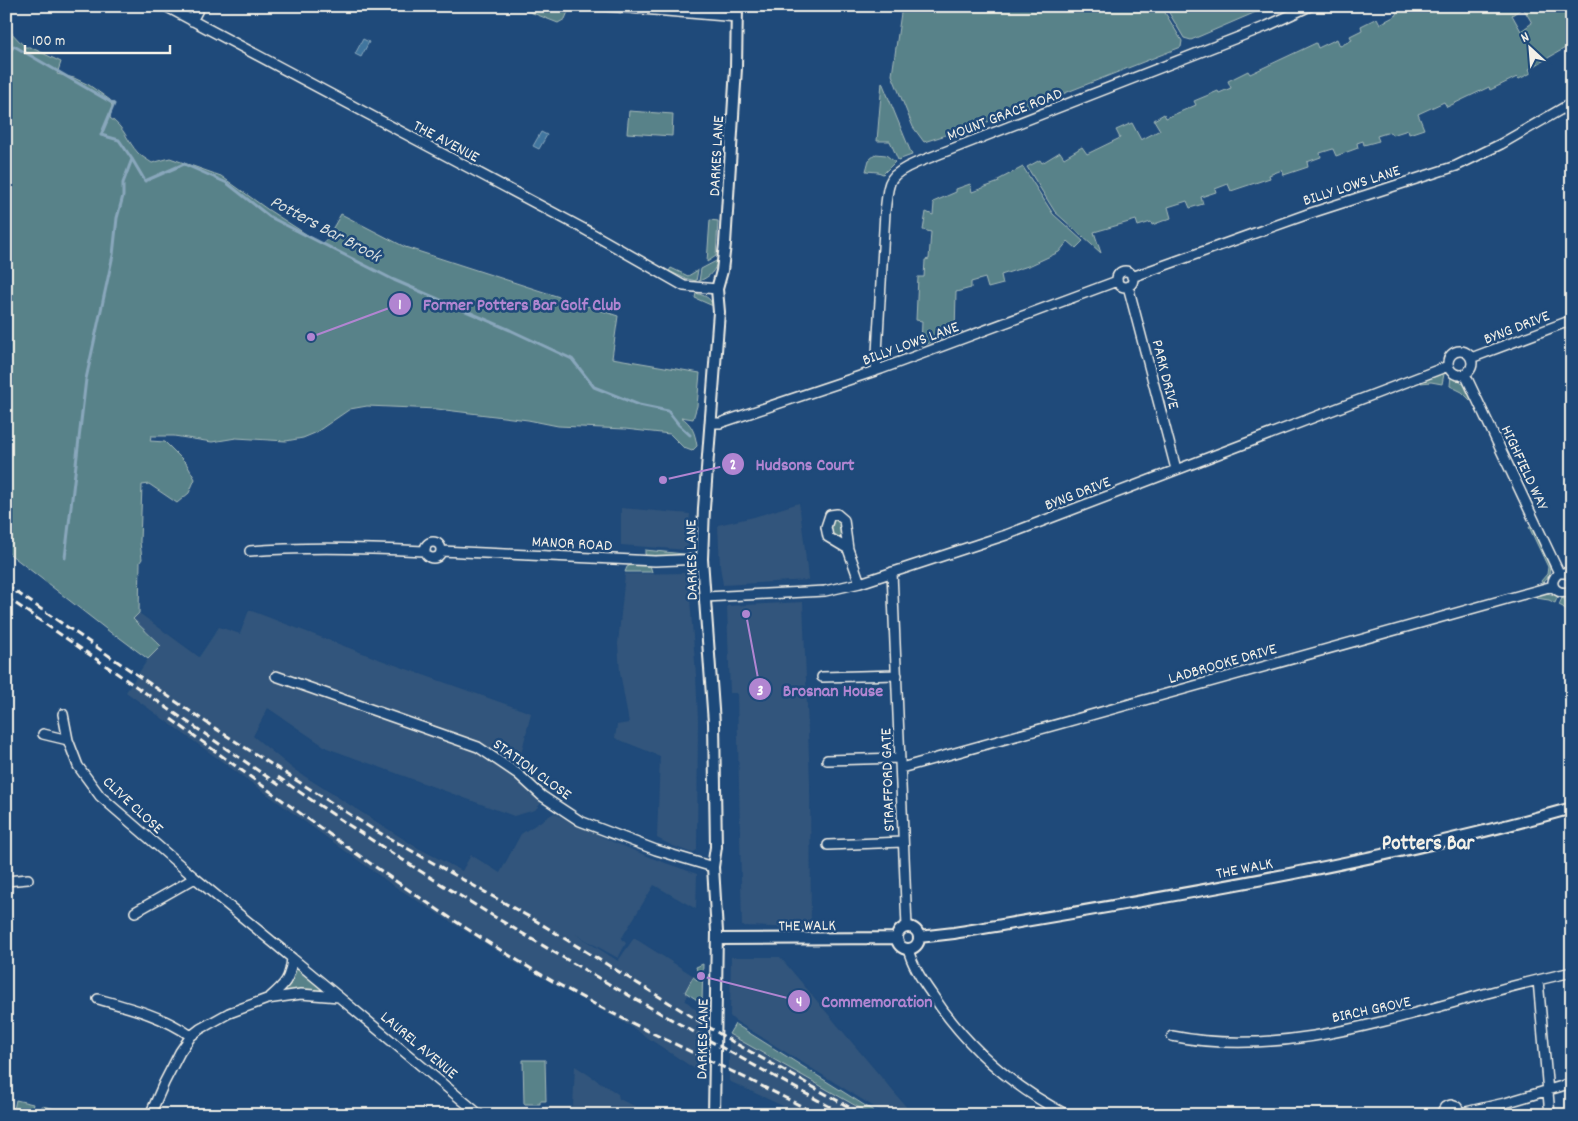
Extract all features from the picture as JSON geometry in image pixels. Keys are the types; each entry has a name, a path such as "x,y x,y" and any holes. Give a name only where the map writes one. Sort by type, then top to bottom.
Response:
{"street":[{"name":"THE AVENUE","path":"165,6 584,229 684,286 717,289"},
{"path":"192,20 200,6"},
{"path":"606,6 737,11"},
{"name":"MOUNT GRACE ROAD","path":"876,371 885,212 888,188 891,178 896,173 916,162 1267,26 1310,6"},
{"name":"DARKES LANE","path":"714,1115 718,939 713,867 716,847 714,723 702,559 704,508 719,312 717,289 722,271 725,244 737,11"},
{"name":"BILLY LOWS LANE","path":"711,423 720,423 876,371 1117,281 1118,275 1122,272 1130,273 1132,277 1308,214 1456,166 1501,144 1572,103"},
{"path":"1117,281 1123,287 1128,286 1132,282 1132,277"},
{"name":"PARK DRIVE","path":"1128,286 1176,469"},
{"name":"BYNG DRIVE","path":"1471,358 1572,320"},
{"path":"1458,351 1466,352 1471,358 1471,366 1465,374 1456,374 1448,366 1451,354 1458,351"},
{"name":"BYNG DRIVE","path":"705,597 825,591 860,583 1006,535 1448,366"},
{"name":"HIGHFIELD WAY","path":"1465,374 1559,573"},
{"name":"MANOR ROAD","path":"433,541 440,546 441,551 439,556 434,558 428,557 424,551 426,545 433,541"},
{"name":"MANOR ROAD","path":"250,551 280,548 384,548 424,551"},
{"path":"848,549 860,583"},
{"name":"MANOR ROAD","path":"441,551 655,561 702,559"},
{"name":"STRAFFORD GATE","path":"892,572 907,927"},
{"path":"1571,593 1560,593 1554,589 1553,579 1559,573 1567,573 1572,577"},
{"name":"LADBROOKE DRIVE","path":"900,768 1553,586"},
{"path":"822,677 896,675"},
{"name":"STATION CLOSE","path":"276,676 478,747 518,774 542,796 580,821 656,850 713,867"},
{"name":"CLIVE CLOSE","path":"63,714 68,740 78,766 100,796 292,958"},
{"path":"43,734 68,740"},
{"path":"827,760 900,758"},
{"name":"THE WALK","path":"919,937 982,928 1260,879 1462,838 1572,808"},
{"path":"828,845 903,842"},
{"path":"136,912 195,878"},
{"path":"6,880 28,879"},
{"path":"908,949 916,945 919,937 915,930 907,927 899,931 897,938 899,944 908,949 916,971 962,1035 1006,1077 1029,1094 1066,1115"},
{"name":"THE WALK","path":"718,939 897,938"},
{"path":"268,999 287,982 291,973 292,958"},
{"name":"LAUREL AVENUE","path":"292,958 403,1048 480,1115"},
{"name":"BIRCH GROVE","path":"1172,1036 1198,1042 1271,1042 1386,1022 1572,972"},
{"path":"1538,980 1550,1115"},
{"path":"150,1115 180,1052 191,1036 200,1029 230,1013 268,999 301,994 339,997"},
{"path":"98,999 168,1021 191,1036"},
{"path":"1440,1115 1445,1107 1451,1105 1457,1107 1461,1114 1572,1083"}],"shaded area":[{"path":"363,39 369,42 361,57 355,54"},
{"path":"541,132 547,135 539,149 533,146"},
{"path":"799,503 808,580 723,585 718,525 754,517"},
{"path":"621,508 690,514 688,550 621,545"},
{"path":"688,573 698,720 697,850 692,853 657,838 660,756 615,738 617,725 629,723 620,672 618,644 625,574"},
{"path":"803,602 810,783 811,928 742,926 737,693 730,693 727,606"},
{"path":"249,610 378,659 531,713 519,763 551,792 535,810 514,816 327,748 268,708 253,736 293,769 416,847 462,871 471,855 500,873 521,834 554,813 611,841 697,874 696,909 654,885 621,939 626,943 618,958 575,934 618,961 634,938 697,978 685,1000 704,1017 701,1073 630,1026 516,963 391,884 126,692 148,659 161,646 133,619 139,613 199,657 219,627 240,634"},
{"path":"731,957 780,957 913,1115 887,1115 734,1020 730,1016"},
{"path":"729,1034 872,1115 802,1115 729,1081"},
{"path":"575,1066 618,1094 619,1099 654,1115 546,1115 545,1106 573,1106"}],"green space":[{"path":"521,6 570,7 565,19 558,23 525,10"},
{"path":"902,6 1161,6 1182,41 1181,47 1012,114 924,142 913,127 892,75"},
{"path":"1165,6 1270,6 1191,40 1184,38"},
{"path":"1401,6 1520,6 1521,9 1512,15 1521,31 1532,23 1522,6 1572,6 1572,51 1570,52 1567,47 1529,69 1531,73 1519,79 1517,77 1490,90 1489,87 1447,107 1444,102 1418,114 1424,129 1409,134 1408,130 1392,135 1390,132 1377,136 1379,141 1364,145 1363,141 1357,143 1358,148 1336,156 1333,149 1320,153 1321,157 1307,162 1308,167 1284,175 1282,170 1269,175 1270,178 1231,191 1228,184 1215,189 1216,192 1201,197 1203,204 1190,208 1187,201 1168,207 1171,218 1152,225 1151,222 1138,226 1136,220 1094,232 1101,253 1055,212 1027,167 1040,160 1042,163 1060,152 1064,158 1082,147 1087,154 1120,138 1116,130 1132,123 1141,140 1160,130 1154,120 1164,114 1166,118 1196,105 1194,101 1231,88 1228,81 1248,71 1250,74 1316,43 1318,48 1337,39 1340,46 1352,40 1350,36 1362,30 1361,26 1377,18 1380,24 1397,15 1395,10"},
{"path":"6,27 25,47 30,47 61,62 57,74 74,78 89,85 110,100 112,106 110,118 123,130 134,148 143,157 152,163 170,158 221,176 267,209 323,245 341,214 405,247 618,316 612,358 700,373 697,406 693,419 681,417 692,429 697,446 692,451 684,448 670,434 625,429 558,426 528,420 437,409 367,406 350,409 315,433 303,438 286,441 236,438 212,442 174,436 151,436 150,441 165,442 186,463 195,479 189,493 177,503 149,484 142,485 140,542 142,559 140,562 139,613 133,619 161,646 148,659 115,636 6,551"},
{"path":"882,82 912,155 898,160 890,141 877,141"},
{"path":"629,111 673,114 672,136 627,133"},
{"path":"876,154 886,155 895,162 883,174 866,171 869,160"},
{"path":"1023,167 1053,214 1083,241 1076,248 1068,241 1059,252 1031,265 1001,275 1003,284 988,288 985,278 971,282 971,288 956,292 955,334 921,346 922,321 916,320 918,277 924,277 925,260 929,259 931,232 923,230 926,212 933,215 933,202 956,192 956,189 970,184 972,192 999,182 998,180"},
{"path":"710,220 718,221 716,256 707,262"},
{"path":"718,260 712,273 699,281 701,269"},
{"path":"671,268 688,276 698,270 696,281 669,271"},
{"path":"696,293 707,297 713,306 695,298"},
{"path":"1438,374 1444,374 1442,384 1421,383 1421,381"},
{"path":"1451,375 1466,388 1472,399 1471,401 1462,392 1450,386"},
{"path":"840,520 844,541 833,536 831,521"},
{"path":"1529,527 1533,527 1547,556 1549,572 1547,578 1542,583 1541,581 1547,574 1548,567"},
{"path":"645,550 684,554 684,555 647,556"},
{"path":"633,564 650,565 652,572 625,572 627,567"},
{"path":"1543,592 1558,596 1555,603 1536,598 1536,594"},
{"path":"1562,598 1570,606 1572,617 1559,605"},
{"path":"703,964 702,1003 685,992 693,977 697,980 699,977 696,967"},
{"path":"297,967 323,989 322,991 283,992 282,990 291,981"},
{"path":"735,1024 880,1115 872,1115 729,1034"},
{"path":"523,1060 545,1060 546,1101 540,1101 540,1104 524,1104"},
{"path":"16,1100 33,1104 31,1112 14,1109"},
{"path":"42,1106 60,1110 58,1115 40,1114"}],"waterway":[{"name":"Potters Bar Brook","path":"6,56 14,46 114,104 101,135 119,140 145,181 184,164 227,183 270,217 394,280 572,359 594,387 639,405 668,411 690,435"},
{"path":"65,558 86,379 113,255 117,218 123,196 123,183 132,159"}],"railway":[{"path":"6,585 213,727 371,828 533,919 733,1042 863,1115"},
{"path":"6,597 282,787"},
{"path":"171,719 354,852 494,946 610,1012 818,1115"},
{"path":"278,777 346,823 486,912 700,1036 845,1115"}],"place":[{"name":"Former Potters Bar Golf Club","path":"311,337"},
{"name":"Hudsons Court","path":"663,480"},
{"name":"Brosnan House","path":"746,614"},
{"name":"Commemoration","path":"701,976"}],"district":[{"name":"Potters Bar","path":"1428,842"}]}
